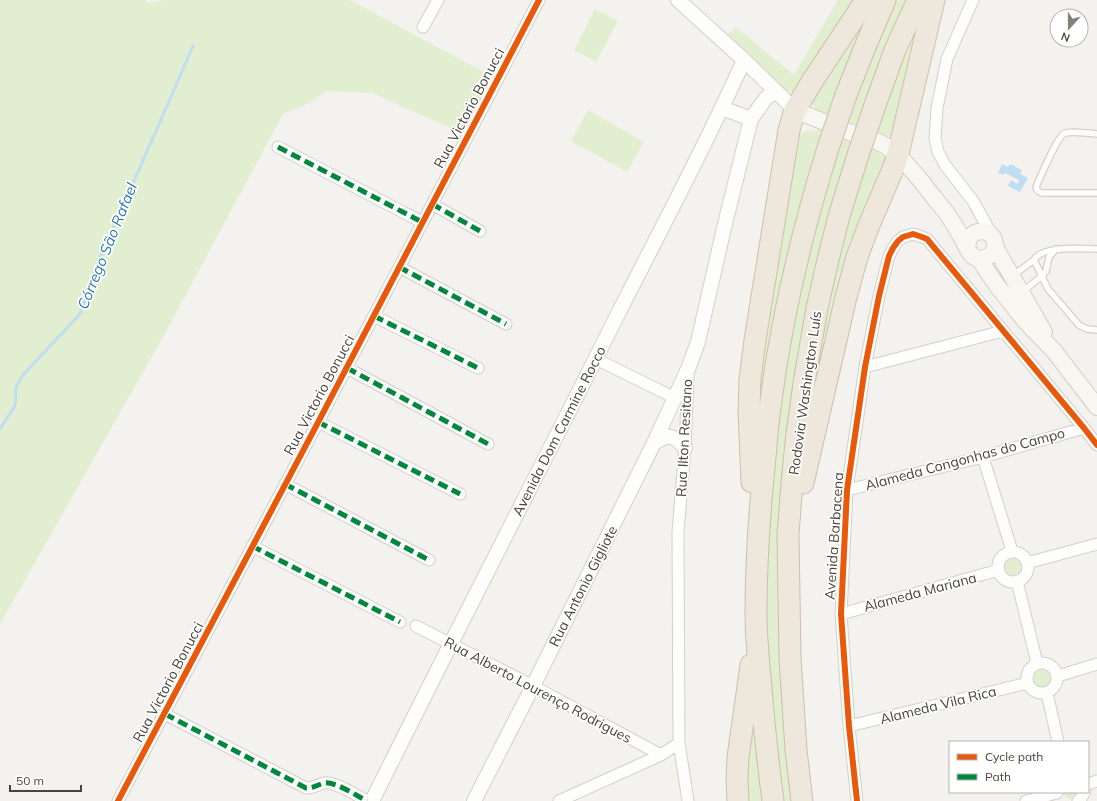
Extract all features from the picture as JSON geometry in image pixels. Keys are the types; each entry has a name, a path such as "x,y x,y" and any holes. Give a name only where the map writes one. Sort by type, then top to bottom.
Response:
{"highway":[{"path":"757,558 749,412 750,379 789,130 795,110 866,0"},
{"path":"773,801 765,729 756,617 757,558 769,410 793,276 816,187 846,95 885,0"},
{"name":"Rodovia Washington Luís","path":"802,801 792,703 788,534 797,432 817,308 839,216 858,155 895,50 918,0"},
{"path":"790,582 801,493 846,297 861,245 898,154 934,0"},
{"path":"738,801 738,757 756,617"}],"main road":[{"path":"795,110 884,144 898,154 946,212 971,255 979,259 998,287 1026,322 1054,351 1097,407"},
{"path":"946,212 987,237 1012,276 1054,351"},
{"path":"967,248 967,241 970,236 987,237"},
{"path":"979,259 990,256 993,252 987,237"},
{"path":"998,287 1011,296 1016,296 1021,292"}],"street":[{"path":"423,27 438,0"},
{"name":"Rua Victorio Bonucci","path":"118,801 347,368 539,0"},
{"path":"678,0 744,60 795,110"},
{"path":"973,0 948,59 937,108 935,138 938,152 945,165 973,202 987,237"},
{"name":"Avenida Dom Carmine Rocco","path":"372,801 450,644 596,359 722,108 744,60"},
{"name":"Rua Ilton Resitano","path":"688,801 679,743 678,532 685,448 688,369 698,342 751,119 766,98 776,91"},
{"path":"722,108 751,119"},
{"path":"278,147 422,222"},
{"path":"432,204 480,231"},
{"name":"Avenida Barbacena","path":"858,801 849,726 841,614 847,490 865,367 879,296 890,256 898,241 903,237 913,234 927,239 1003,331"},
{"path":"399,267 506,324"},
{"path":"374,316 478,368"},
{"path":"865,367 1003,331 1097,445"},
{"path":"596,359 675,398"},
{"path":"347,368 488,444"},
{"name":"Rua Antonio Gigliote","path":"474,801 654,443 688,369"},
{"path":"318,422 460,494"},
{"name":"Alameda Congonhas do Campo","path":"847,490 983,458 1084,428"},
{"path":"654,443 669,436 678,440 685,448"},
{"path":"983,458 1012,551"},
{"path":"285,484 429,560"},
{"path":"1027,563 1097,544"},
{"path":"252,546 400,622"},
{"path":"1012,551 1022,555 1027,563 1028,568 1024,576 1017,581 1012,582 1004,578 999,570 999,561 1002,557 1012,551"},
{"name":"Alameda Mariana","path":"841,614 999,570"},
{"path":"1017,581 1038,663"},
{"name":"Rua Alberto Lourenço Rodrigues","path":"416,626 533,686 661,755"},
{"path":"1038,663 1051,666 1055,669 1058,676 1057,683 1052,691 1042,694 1037,693 1030,687 1027,678 1028,673 1033,666 1038,663"},
{"path":"1058,676 1097,664"},
{"name":"Alameda Vila Rica","path":"849,726 1028,683"},
{"path":"1047,693 1058,741"},
{"path":"165,714 306,788 312,788 325,783 332,784 367,801"},
{"path":"559,801 661,755 679,743"},
{"path":"1078,801 1084,793"},
{"path":"1026,801 1059,795"}],"lane":[{"path":"1097,134 1069,133 1062,135 1056,143 1036,188 1042,193 1097,194"},
{"path":"1012,276 1039,255 1056,249 1097,249"},
{"path":"1021,292 1042,276 1046,271 1049,257 1056,249"},
{"path":"1034,260 1048,289 1079,324 1087,329 1097,330"}],"green space":[{"path":"0,0 145,0 149,3 163,0 350,0 493,77 462,133 372,93 327,91 308,104 283,114 163,337 0,624"},
{"path":"838,0 860,0 794,92 781,88 727,35 736,27 794,75"},
{"path":"892,0 911,0 860,126 848,122 864,74"},
{"path":"925,5 895,135 884,137 874,136"},
{"path":"871,8 850,56 828,119 814,109 812,98"},
{"path":"595,9 618,21 596,62 574,50"},
{"path":"588,110 644,142 627,172 571,141"},
{"path":"822,128 825,129 756,454 752,417 796,139 801,133 807,130 815,131"},
{"path":"843,134 853,137 845,160 827,227 794,408 797,801 778,801 764,671 765,512 798,275"},
{"path":"872,145 876,151 890,161 808,422 827,310 859,186"},
{"path":"1013,557 1019,560 1022,566 1019,572 1013,575 1007,572 1004,566 1007,560"},
{"path":"1042,669 1048,672 1051,678 1048,684 1042,687 1036,684 1033,678 1036,672"},
{"path":"753,714 762,801 745,801 744,775"},
{"path":"1063,793 1079,793 1076,797 1071,799 1067,798"}],"water":[{"path":"1002,164 1008,167 1010,164 1022,170 1020,174 1028,178 1020,192 1008,186 1011,180 1018,184 1019,180 1005,173 1003,175 998,173"}],"waterway":[{"name":"Córrego São Rafael","path":"0,429 15,406 16,387 23,375 80,314 100,258 193,46"}],"marked path":[{"path":"278,147 422,222"},
{"path":"432,204 480,231"},
{"path":"399,267 506,324"},
{"path":"374,316 478,368"},
{"path":"347,368 488,444"},
{"path":"318,422 460,494"},
{"path":"285,484 429,560"},
{"path":"252,546 400,622"},
{"path":"165,714 306,788 324,783 334,784 367,801"}],"cycle path":[{"path":"118,801 539,0"},
{"path":"857,801 849,726 841,614 847,490 865,367 879,296 889,256 898,241 903,237 913,234 927,239 1097,445"}]}
